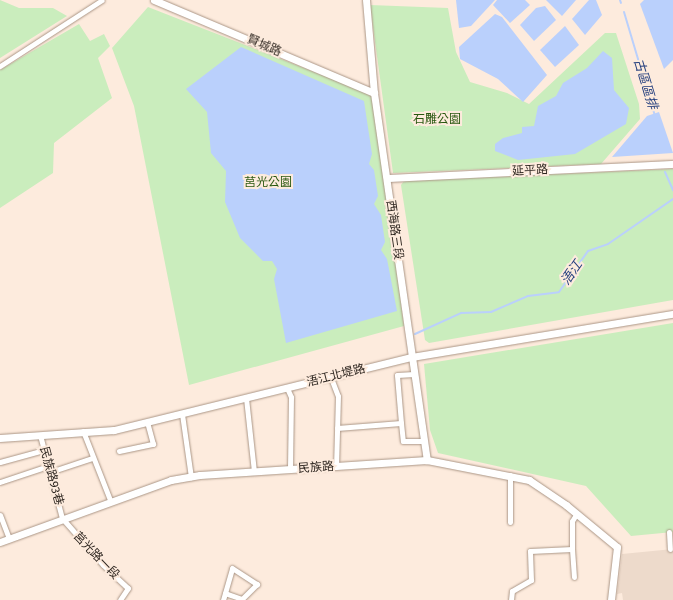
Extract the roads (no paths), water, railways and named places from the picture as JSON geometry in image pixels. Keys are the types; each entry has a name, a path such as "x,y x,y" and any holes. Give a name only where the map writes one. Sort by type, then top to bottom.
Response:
{"street":[{"path":"0,66 102,0"},
{"name":"賢城路","path":"154,0 374,93"},
{"name":"西海路三段","path":"366,0 374,93 427,460"},
{"name":"延平路","path":"387,178 673,164"},
{"name":"浯江北堤路","path":"0,438 114,430 412,357 673,314"},
{"path":"414,374 397,375 403,441 424,441"},
{"path":"331,378 338,396 336,467"},
{"path":"287,388 291,397 290,470"},
{"path":"246,398 254,472"},
{"path":"182,414 191,477"},
{"path":"119,451 153,444 148,422"},
{"path":"338,428 401,423"},
{"path":"83,432 92,458 110,500"},
{"name":"民族路93巷","path":"40,435 63,520"},
{"path":"0,462 44,450"},
{"path":"50,472 92,458"},
{"name":"民族路","path":"0,542 63,520 110,500 191,477 427,460 510,475 535,483 577,513 617,548 611,600"},
{"path":"0,482 48,466"},
{"path":"510,475 510,522"},
{"path":"574,577 572,521 577,513"},
{"path":"0,515 9,539"},
{"name":"莒光路一段","path":"63,520 128,588 120,600"},
{"path":"669,532 670,549"},
{"path":"511,600 512,591 531,580 530,551 572,549"},
{"path":"223,600 232,568 257,584 242,599 225,593"}],"water":[{"path":"456,0 495,0 471,26 459,28"},
{"path":"497,0 525,0 530,5 510,23 493,5"},
{"path":"546,0 576,0 562,16"},
{"path":"589,0 596,0 602,15 585,35 572,19"},
{"path":"644,0 673,0 673,60 664,69 640,4"},
{"path":"545,6 556,20 534,41 520,25 536,8"},
{"path":"495,14 502,17 547,75 523,102 498,79 460,59 459,47"},
{"path":"565,26 579,45 555,67 540,50"},
{"path":"241,47 364,101 372,154 369,164 374,170 378,196 374,204 381,215 385,242 381,250 387,259 397,311 286,343 274,279 277,269 272,261 263,261 240,238 225,202 226,171 211,153 207,112 186,89"},
{"path":"603,51 612,58 614,90 629,108 626,124 575,154 518,160 495,151 495,144 503,138 522,133 522,127 534,126 538,106 556,96 563,83 587,68"},
{"path":"659,112 673,153 612,157 647,116"}],"waterway":[{"name":"古區區排","path":"624,12 655,116"},
{"name":"古區區排","path":"665,172 673,190"},
{"name":"浯江","path":"415,334 461,313 491,312 528,296 559,292 588,251 608,244 673,199"}],"park label":[{"name":"石雕公園","path":"437,120"},
{"name":"莒光公園","path":"268,183"}]}
